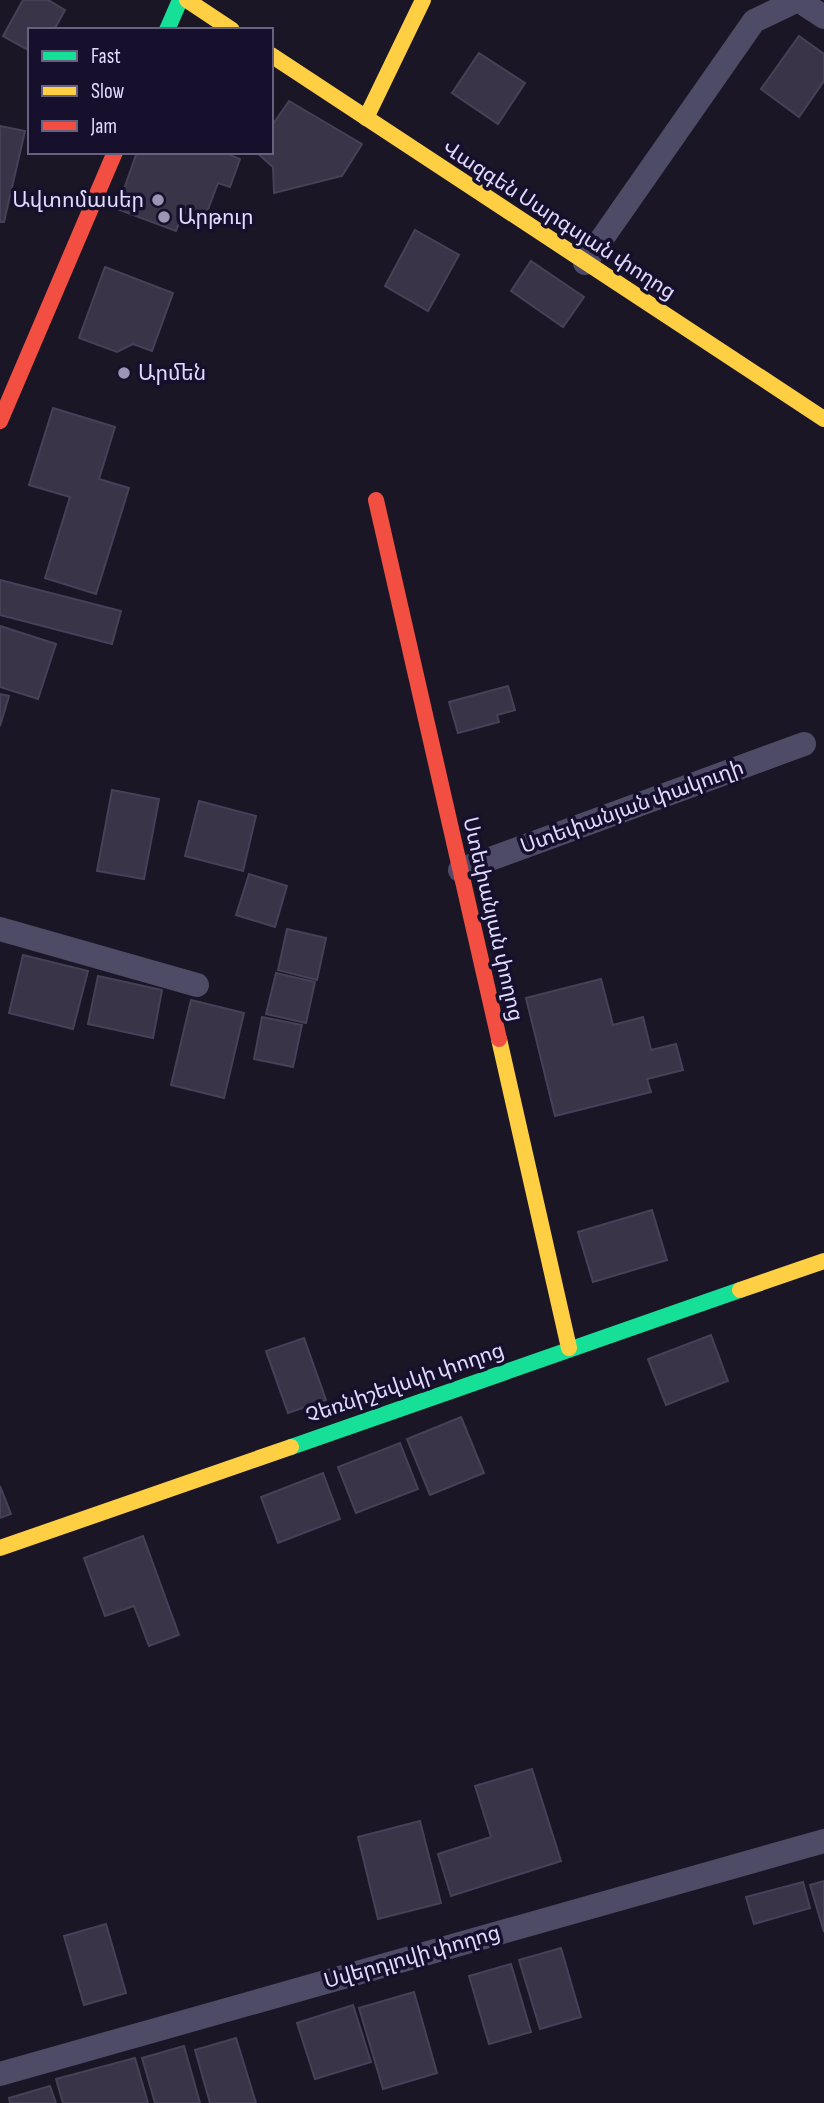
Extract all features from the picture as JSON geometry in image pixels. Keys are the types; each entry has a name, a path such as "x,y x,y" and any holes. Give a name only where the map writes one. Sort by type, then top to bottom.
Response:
{"main road":[{"path":"168,28 180,0"},
{"path":"187,0 229,28"},
{"path":"366,118 424,0"},
{"name":"Վազգեն Սարգսյան փողոց","path":"273,56 824,419"},
{"path":"0,421 114,154"},
{"name":"Ստեփանյան փողոց","path":"376,500 569,1348"},
{"name":"Չեռնիշեվսկի փողոց","path":"0,1548 824,1261"}],"street":[{"path":"585,263 754,21 799,0 824,17"},
{"name":"Ստեփանյան փակուղի","path":"460,870 804,744"},
{"path":"0,929 197,985"},
{"name":"Սվերդլովի փողոց","path":"0,2074 824,1841"}],"building":[{"path":"23,0 48,0 65,10 55,28 28,28 28,50 3,36"},
{"path":"799,36 824,54 824,81 799,117 761,89"},
{"path":"479,53 525,83 498,124 452,93"},
{"path":"289,101 362,144 342,176 274,193 273,167 258,154 273,154 273,124"},
{"path":"0,126 25,131 4,222 0,222"},
{"path":"136,154 228,154 240,159 230,187 218,183 204,220 183,212 176,231 117,209"},
{"path":"415,230 459,255 428,311 385,286"},
{"path":"531,261 584,297 563,327 511,291"},
{"path":"105,267 173,293 152,351 133,344 117,352 79,338"},
{"path":"53,408 115,427 99,479 129,488 96,594 45,578 70,497 29,485"},
{"path":"0,580 121,611 112,644 0,615"},
{"path":"0,626 56,644 38,699 0,687"},
{"path":"508,686 515,710 497,715 499,722 458,733 449,702"},
{"path":"0,694 9,696 0,726"},
{"path":"112,790 159,799 144,879 97,871"},
{"path":"199,801 256,816 243,871 185,856"},
{"path":"249,874 287,886 275,927 236,915"},
{"path":"287,929 326,938 317,980 278,970"},
{"path":"23,955 88,971 73,1029 9,1013"},
{"path":"276,973 315,982 306,1023 266,1014"},
{"path":"98,976 162,990 153,1038 88,1024"},
{"path":"601,979 613,1025 643,1017 651,1050 676,1044 683,1070 647,1079 651,1092 555,1116 526,998"},
{"path":"191,1000 244,1013 224,1098 171,1085"},
{"path":"262,1017 302,1025 293,1067 254,1059"},
{"path":"652,1210 667,1260 593,1282 578,1232"},
{"path":"711,1335 728,1381 666,1405 648,1359"},
{"path":"304,1338 326,1400 288,1413 266,1351"},
{"path":"461,1417 484,1473 430,1495 407,1439"},
{"path":"400,1443 418,1489 356,1513 338,1467"},
{"path":"323,1473 340,1519 278,1543 261,1497"},
{"path":"0,1486 11,1514 0,1518"},
{"path":"143,1536 179,1635 149,1646 134,1606 105,1616 84,1558"},
{"path":"532,1769 561,1861 451,1896 438,1854 491,1837 475,1786"},
{"path":"420,1821 441,1903 378,1919 358,1837"},
{"path":"824,1881 824,1932 810,1885"},
{"path":"803,1882 810,1908 754,1924 746,1897"},
{"path":"106,1924 126,1993 84,2005 64,1936"},
{"path":"561,1948 581,2017 540,2029 519,1960"},
{"path":"511,1964 531,2032 489,2044 469,1976"},
{"path":"414,1992 437,2073 383,2089 359,2008"},
{"path":"353,2005 371,2062 315,2079 297,2023"},
{"path":"236,2038 256,2103 210,2103 195,2050"},
{"path":"184,2046 200,2103 155,2103 142,2058"},
{"path":"135,2058 148,2103 63,2103 56,2079"},
{"path":"50,2086 56,2103 10,2103 9,2098"}],"traffic: fast":[{"path":"168,28 180,0"},
{"path":"291,1447 740,1290"}],"traffic: slow":[{"path":"187,0 229,28"},
{"path":"366,118 423,0"},
{"path":"273,56 824,419"},
{"path":"499,1039 569,1348"},
{"path":"740,1290 824,1261"},
{"path":"0,1548 291,1447"}],"traffic: jam":[{"path":"0,421 114,154"},
{"path":"376,500 499,1039"}],"place":[{"name":"Ավտոմասեր","path":"158,200"},
{"name":"Արթուր","path":"164,217"},
{"name":"Արմեն","path":"124,373"}]}
